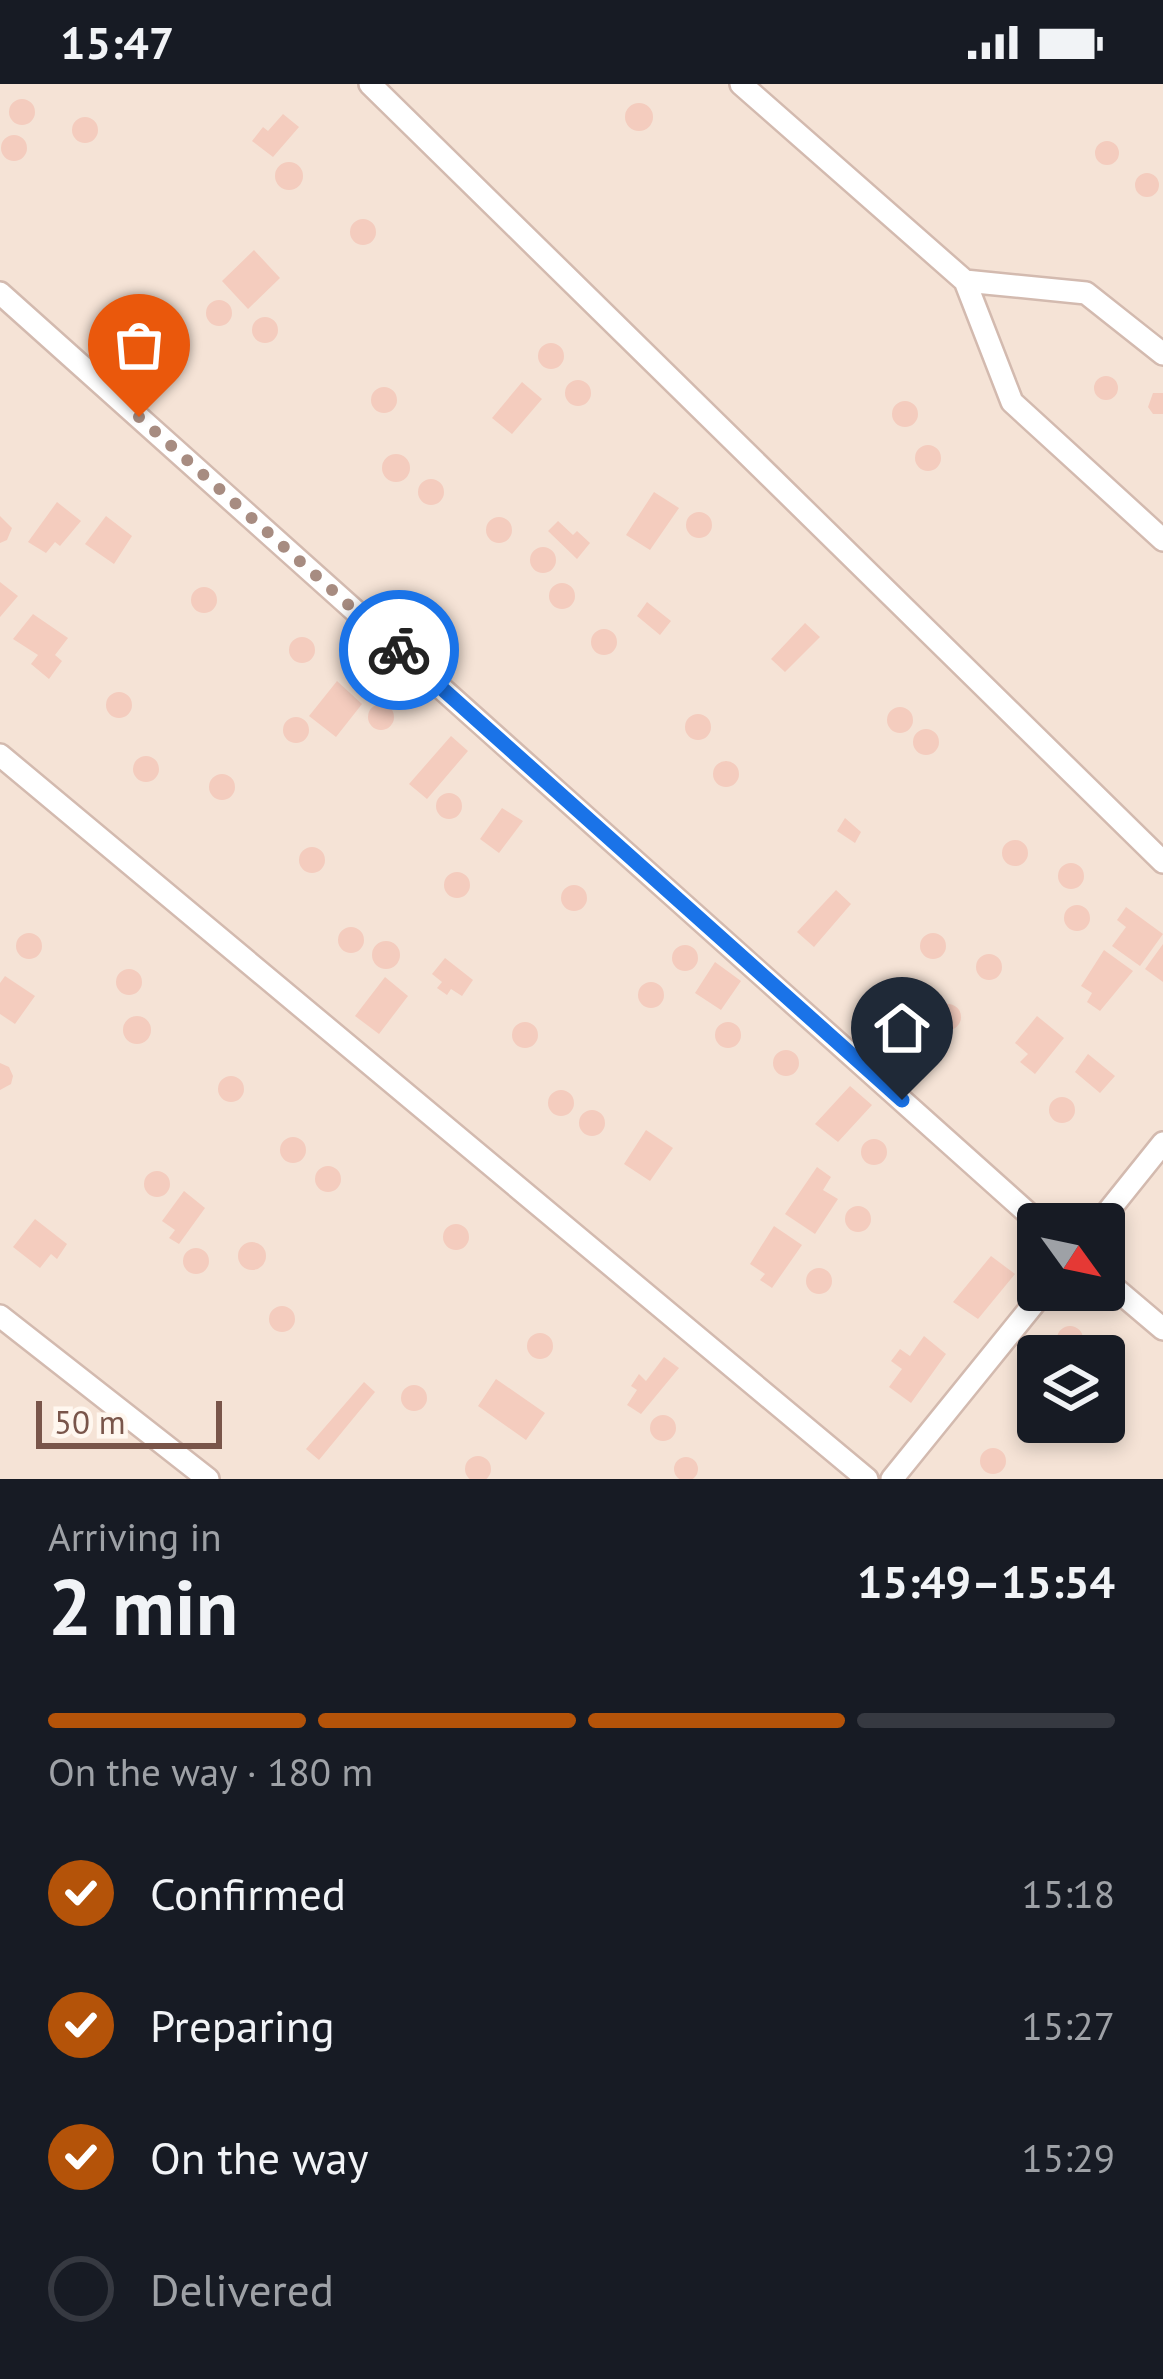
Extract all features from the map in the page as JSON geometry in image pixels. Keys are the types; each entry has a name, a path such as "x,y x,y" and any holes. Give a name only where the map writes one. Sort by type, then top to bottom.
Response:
{"street":[{"path":"370,84 1163,862"},
{"path":"741,84 965,281 1012,402 1163,540"},
{"path":"965,281 1086,293 1163,354"},
{"path":"0,293 1017,1203"},
{"path":"0,755 867,1479"},
{"path":"1115,1203 1163,1143"},
{"path":"1125,1297 1163,1329"},
{"path":"892,1479 1028,1311"},
{"path":"0,1316 208,1479"}],"shaded area":[{"path":"0,84 1163,84 1163,1479 0,1479"}],"building":[{"path":"22,99 32,102 32,122 22,125 12,122 9,112 12,102"},
{"path":"639,103 649,107 653,117 649,127 639,131 629,127 625,117 629,107"},
{"path":"283,114 299,127 273,157 252,141"},
{"path":"85,117 95,120 95,140 85,143 75,140 72,130 75,120"},
{"path":"14,135 24,138 24,158 14,161 4,158 1,148 4,138"},
{"path":"1107,141 1119,153 1107,165 1095,153"},
{"path":"289,162 299,166 303,176 299,186 289,190 279,186 275,176 279,166"},
{"path":"1147,173 1159,185 1147,197 1135,185"},
{"path":"363,219 373,222 373,242 363,245 353,242 350,232 353,222"},
{"path":"254,250 280,278 248,309 222,281"},
{"path":"219,300 229,303 229,323 219,326 209,323 206,313 209,303"},
{"path":"265,317 275,320 275,340 265,343 255,340 252,330 255,320"},
{"path":"551,343 561,346 561,366 551,369 541,366 538,356 541,346"},
{"path":"1106,376 1118,388 1106,400 1094,388"},
{"path":"578,380 591,393 578,406 565,393"},
{"path":"522,382 542,399 512,434 492,418"},
{"path":"384,387 394,390 394,410 384,413 374,410 371,400 374,390"},
{"path":"1153,393 1163,393 1163,414 1153,414 1148,407"},
{"path":"905,401 915,404 915,424 905,427 895,424 892,414 895,404"},
{"path":"928,445 938,448 938,468 928,471 918,468 915,458 918,448"},
{"path":"396,454 406,458 410,468 406,478 396,482 386,478 382,468 386,458"},
{"path":"431,479 441,482 441,502 431,505 421,502 418,492 421,482"},
{"path":"654,492 679,508 650,550 626,535"},
{"path":"57,502 81,521 60,546 55,542 46,553 28,542"},
{"path":"699,512 709,515 709,535 699,538 689,535 686,525 689,515"},
{"path":"0,516 12,528 0,543"},
{"path":"106,516 132,536 114,564 85,544"},
{"path":"499,517 509,520 509,540 499,543 489,540 486,530 489,520"},
{"path":"558,521 590,543 577,559 548,531"},
{"path":"543,547 553,550 553,570 543,573 533,570 530,560 533,550"},
{"path":"0,582 18,596 0,617"},
{"path":"562,583 572,586 572,606 562,609 552,606 549,596 552,586"},
{"path":"204,587 214,590 214,610 204,613 194,610 191,600 194,590"},
{"path":"647,602 671,621 660,635 637,616"},
{"path":"33,614 68,638 55,655 62,661 49,679 31,664 38,655 13,639"},
{"path":"805,623 820,637 785,672 771,659"},
{"path":"604,629 614,632 614,652 604,655 594,652 591,642 594,632"},
{"path":"302,637 312,640 312,660 302,663 292,660 289,650 292,640"},
{"path":"337,681 362,704 336,737 309,716"},
{"path":"119,692 129,695 129,715 119,718 109,715 106,705 109,695"},
{"path":"381,704 391,707 391,727 381,730 371,727 368,717 371,707"},
{"path":"900,707 910,710 910,730 900,733 890,730 887,720 890,710"},
{"path":"698,714 708,717 708,737 698,740 688,737 685,727 688,717"},
{"path":"296,717 306,720 306,740 296,743 286,740 283,730 286,720"},
{"path":"926,729 936,732 936,752 926,755 916,752 913,742 916,732"},
{"path":"451,736 468,751 427,799 409,784"},
{"path":"146,756 156,759 156,779 146,782 136,779 133,769 136,759"},
{"path":"726,761 736,764 736,784 726,787 716,784 713,774 716,764"},
{"path":"222,774 232,777 232,797 222,800 212,797 209,787 212,777"},
{"path":"449,793 459,796 459,816 449,819 439,816 436,806 439,796"},
{"path":"502,808 523,821 499,853 480,839"},
{"path":"845,818 861,832 855,843 837,831"},
{"path":"1015,840 1028,853 1015,866 1002,853"},
{"path":"312,847 322,850 322,870 312,873 302,870 299,860 302,850"},
{"path":"1071,863 1084,876 1071,889 1058,876"},
{"path":"457,872 467,875 467,895 457,898 447,895 444,885 447,875"},
{"path":"574,885 584,888 584,908 574,911 564,908 561,898 564,888"},
{"path":"836,890 851,904 814,947 797,932"},
{"path":"1077,905 1090,918 1077,931 1064,918"},
{"path":"1126,907 1163,934 1140,966 1112,946 1126,927 1117,920"},
{"path":"351,927 361,930 361,950 351,953 341,950 338,940 341,930"},
{"path":"29,933 39,936 39,956 29,959 19,956 16,946 19,936"},
{"path":"933,933 946,946 933,959 920,946"},
{"path":"386,941 396,945 400,955 396,965 386,969 376,965 372,955 376,945"},
{"path":"1163,944 1163,982 1145,969"},
{"path":"685,945 695,948 695,968 685,971 675,968 672,958 675,948"},
{"path":"1104,950 1133,971 1100,1011 1087,1002 1092,993 1081,986"},
{"path":"989,954 1002,967 989,980 976,967"},
{"path":"445,958 473,980 462,996 451,989 447,995 437,988 442,982 432,974"},
{"path":"715,962 741,981 721,1010 695,993"},
{"path":"129,969 139,972 139,992 129,995 119,992 116,982 119,972"},
{"path":"5,976 35,996 15,1024 0,1014 0,983"},
{"path":"385,977 408,996 379,1034 355,1016"},
{"path":"651,982 664,995 651,1008 638,995"},
{"path":"948,1004 961,1017 948,1030 935,1017"},
{"path":"137,1016 147,1020 151,1030 147,1040 137,1044 127,1040 123,1030 127,1020"},
{"path":"1037,1016 1064,1038 1035,1074 1020,1062 1028,1054 1015,1043"},
{"path":"525,1022 535,1025 535,1045 525,1048 515,1045 512,1035 515,1025"},
{"path":"728,1022 738,1025 738,1045 728,1048 718,1045 715,1035 718,1025"},
{"path":"786,1050 799,1063 786,1076 773,1063"},
{"path":"1088,1054 1115,1076 1100,1093 1075,1072"},
{"path":"0,1063 13,1076 11,1084 0,1090"},
{"path":"231,1076 241,1079 241,1099 231,1102 221,1099 218,1089 221,1079"},
{"path":"850,1086 872,1105 838,1142 815,1124"},
{"path":"561,1090 571,1093 571,1113 561,1116 551,1113 548,1103 551,1093"},
{"path":"1062,1097 1075,1110 1062,1123 1049,1110"},
{"path":"592,1110 602,1113 602,1133 592,1136 582,1133 579,1123 582,1113"},
{"path":"646,1130 673,1148 650,1181 624,1164"},
{"path":"293,1137 303,1140 303,1160 293,1163 283,1160 280,1150 283,1140"},
{"path":"874,1139 887,1152 874,1165 861,1152"},
{"path":"328,1166 338,1169 338,1189 328,1192 318,1189 315,1179 318,1169"},
{"path":"817,1167 831,1177 823,1190 838,1199 815,1234 785,1214"},
{"path":"157,1171 167,1174 167,1194 157,1197 147,1194 144,1184 147,1174"},
{"path":"184,1191 205,1208 179,1244 169,1238 175,1230 162,1221"},
{"path":"858,1206 871,1219 858,1232 845,1219"},
{"path":"35,1219 67,1244 57,1259 51,1254 40,1268 13,1247"},
{"path":"456,1224 466,1227 466,1247 456,1250 446,1247 443,1237 446,1227"},
{"path":"774,1226 802,1245 772,1288 760,1280 765,1274 750,1264"},
{"path":"252,1242 262,1246 266,1256 262,1266 252,1270 242,1266 238,1256 242,1246"},
{"path":"196,1248 206,1251 206,1271 196,1274 186,1271 183,1261 186,1251"},
{"path":"991,1256 1015,1274 978,1319 953,1302"},
{"path":"819,1268 832,1281 819,1294 806,1281"},
{"path":"282,1306 292,1309 292,1329 282,1332 272,1329 269,1319 272,1309"},
{"path":"1070,1326 1082,1335 1058,1335"},
{"path":"540,1333 550,1336 550,1356 540,1359 530,1356 527,1346 530,1336"},
{"path":"924,1336 946,1354 911,1403 889,1387 902,1369 891,1361 900,1349 910,1356"},
{"path":"664,1357 679,1368 641,1414 627,1405 637,1390 631,1386 639,1374 646,1381"},
{"path":"496,1379 545,1413 526,1440 478,1406"},
{"path":"364,1382 375,1392 319,1460 306,1449"},
{"path":"414,1385 424,1388 424,1408 414,1411 404,1408 401,1398 404,1388"},
{"path":"663,1415 676,1428 663,1441 650,1428"},
{"path":"993,1448 1006,1461 993,1474 980,1461"},
{"path":"473,1457 483,1457 490,1464 486,1479 470,1479 466,1474 466,1464"},
{"path":"681,1457 691,1457 698,1464 694,1479 678,1479 674,1474 674,1464"}],"way so far":[{"path":"139,417 399,650"}],"route":[{"path":"399,650 902,1100"}]}
